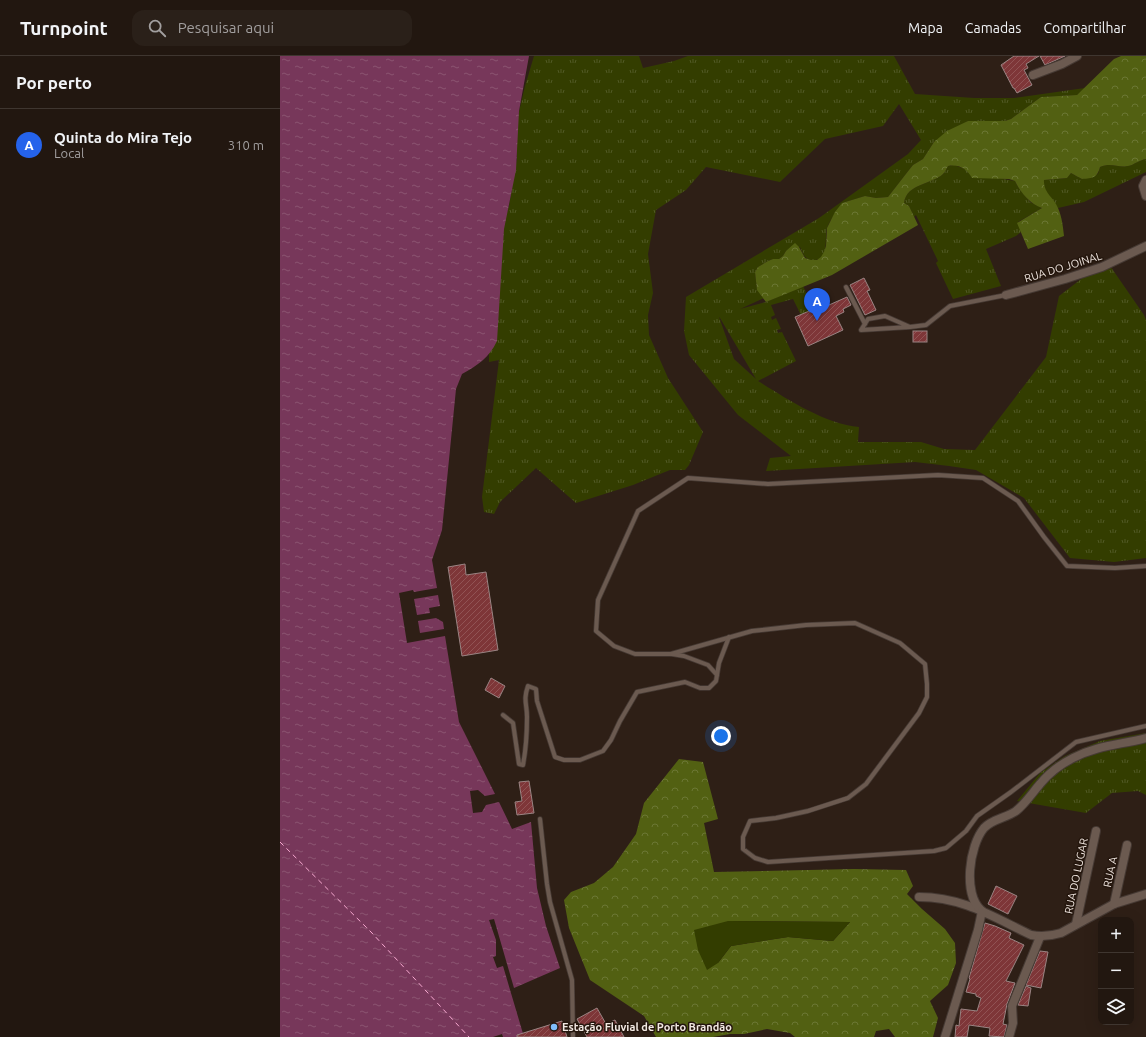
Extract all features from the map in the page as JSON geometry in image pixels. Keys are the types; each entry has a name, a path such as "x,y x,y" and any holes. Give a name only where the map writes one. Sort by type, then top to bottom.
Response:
{"street":[{"path":"1033,75 1062,64 1077,56"},
{"path":"1146,180 1143,186 1146,196"},
{"name":"RUA DO JOINAL","path":"1006,295 1065,280 1102,267 1146,246"},
{"path":"945,1037 978,930 982,911 973,899 970,885 970,865 974,848 984,829 991,822 1016,811 1041,782 1057,767 1073,758 1091,750 1121,742 1146,738"},
{"name":"RUA DO LUGAR","path":"1076,924 1096,831"},
{"name":"RUA A","path":"1114,904 1127,845"},
{"path":"919,897 951,899 982,911 1031,935 1040,937 1054,935 1114,904 1146,894"},
{"path":"1009,1037 1013,1023 1012,1006 1040,937"}],"lane":[{"path":"846,287 865,324"},
{"path":"910,327 886,316 868,319 861,330 910,327 926,325 950,306 1006,295"},
{"path":"717,675 708,665 684,656 671,654 635,654 614,646 596,631 598,600 638,511 688,478 768,484 938,475 983,478 1018,502 1067,566 1115,568 1146,566"},
{"path":"671,654 752,631 806,625 855,623 900,643 925,664 927,697 919,713 866,784 848,798 808,811 776,818 750,821 742,837 743,849 755,858 768,862 934,851 946,848 966,831 977,816 1076,742 1146,726"},
{"path":"503,715 513,722 519,764 524,765 526,723 524,696 528,686 536,689 537,701 555,757 564,760 580,760 603,751 611,740 637,692 685,682 700,688 709,688 716,681 719,663 729,637"},
{"path":"540,819 550,902 572,980 574,1037"}],"green space":[{"path":"534,56 639,56 643,68 674,61 688,56 894,56 915,94 974,98 1014,98 1085,88 1077,95 1041,97 1011,119 1005,121 968,121 934,142 923,159 913,165 888,197 876,198 865,196 842,203 827,228 825,252 820,259 812,260 807,258 803,254 800,247 786,251 779,259 773,259 758,267 755,272 757,289 764,298 740,309 766,302 803,286 814,309 801,315 793,299 771,305 775,315 771,317 772,320 776,318 781,329 777,330 778,333 782,332 796,361 758,381 794,403 820,416 846,425 859,427 858,442 921,442 944,449 975,450 1046,357 1059,296 1106,260 1146,320 1146,558 1114,562 1070,558 1024,498 976,470 915,462 766,471 770,458 791,456 738,415 689,355 684,331 686,297 819,218 908,154 921,140 899,104 883,126 825,139 780,182 706,167 686,190 656,210 648,254 653,293 648,315 649,335 668,378 703,432 689,465 685,470 670,470 633,485 576,503 536,468 500,502 494,514 484,512 482,497 499,360 489,362 489,326 504,222 509,206 517,158 516,125","holes":["719,317 756,379 734,359"]},
{"path":"1121,56 1146,56 1146,159 1128,166 1111,165 1100,167 1094,177 1082,179 1071,173 1067,178 1044,180 1045,188 1059,211 1064,236 1028,249 1017,223 1042,208 1033,204 1026,197 1015,181 1009,179 972,178 968,172 962,168 948,166 943,174 938,178 914,188 906,196 904,203 909,206 918,225 832,275 766,302 757,290 755,272 758,267 773,259 779,259 795,243 805,258 817,260 821,257 826,246 827,228 835,212 842,203 865,196 876,198 888,197 913,165 923,159 934,142 947,131 968,121 1005,121 1011,119 1041,97 1077,95 1114,59"},
{"path":"1146,159 1146,172 1084,202 1058,208 1043,188 1044,180 1067,178 1071,173 1082,179 1098,174 1100,167 1111,165 1128,166"},
{"path":"954,165 965,169 969,173 1015,181 1030,202 1042,208 1018,222 1021,232 1016,236 986,249 1001,286 953,299 936,263 938,261 916,215 914,217 909,206 904,203 906,196 914,188 938,178 944,173 948,166"},
{"path":"1146,733 1146,795 1138,791 1112,793 1086,813 1017,801 1040,773 1065,756 1100,741"},
{"path":"679,759 703,762 718,819 704,823 714,872 854,869 906,870 913,886 907,894 945,929 955,943 956,963 948,985 930,1001 938,1018 933,1037 895,1037 889,1029 876,1031 874,1037 795,1037 790,1033 767,1029 744,1034 730,1034 713,1037 656,1037 644,1016 590,980 569,928 564,900 571,892 594,883 613,867 636,834 644,803","holes":["728,921 850,922 833,941 788,937 731,946 718,963"]},
{"path":"728,921 850,922 833,941 788,937 731,946 718,963 707,970 698,950 694,930"}],"water":[{"path":"280,56 529,56 519,111 516,170 504,229 497,341 487,357 462,374 456,389 442,530 432,560 437,588 399,593 407,643 445,636 459,722 495,794 485,796 478,790 470,791 473,813 482,812 486,805 499,802 512,829 531,822 537,888 546,926 560,968 514,988 494,919 489,920 496,940 496,956 493,957 497,968 503,966 524,1037 503,1037 502,1034 493,1037 280,1037"},
{"path":"438,595 440,606 429,608 430,613 417,615 414,599"},
{"path":"436,618 443,622 444,629 420,633 418,621"}],"building":[{"path":"1014,56 1039,56 1026,64 1028,68 1024,70 1032,85 1017,93 1001,65"},
{"path":"1040,56 1065,56 1045,65"},
{"path":"864,278 870,290 867,291 876,310 865,315 850,285"},
{"path":"847,297 851,305 843,309 844,312 836,316 843,330 808,346 795,317 814,309 813,307 827,301 829,305"},
{"path":"913,331 927,331 927,342 913,342"},
{"path":"465,564 466,575 486,572 498,650 462,656 448,567"},
{"path":"491,678 505,686 499,698 485,690"},
{"path":"529,781 534,813 517,815 515,802 522,801 519,782"},
{"path":"996,886 1017,896 1008,914 988,904"},
{"path":"985,923 1011,933 1009,938 1024,945 1006,981 1015,983 1007,1004 1003,1024 1007,1025 1004,1037 989,1036 990,1028 969,1025 967,1037 955,1037 956,1025 959,1026 961,1009 977,1011 981,998 976,996 976,994 966,992"},
{"path":"1040,951 1048,952 1041,988 1026,985"},
{"path":"1026,986 1031,988 1028,1006 1018,1005"},
{"path":"597,1008 606,1024 615,1020 624,1037 587,1037 577,1019"},
{"name":"Estação Fluvial de Porto Brandão","path":"562,1021 567,1037 517,1037 517,1035"}],"ferry route":[{"path":"280,842 371,932 469,1037"}],"place":[{"name":"Quinta do Mira Tejo","path":"817,321"},
{"name":"Estação Fluvial de Porto Brandão","path":"554,1027"}]}
